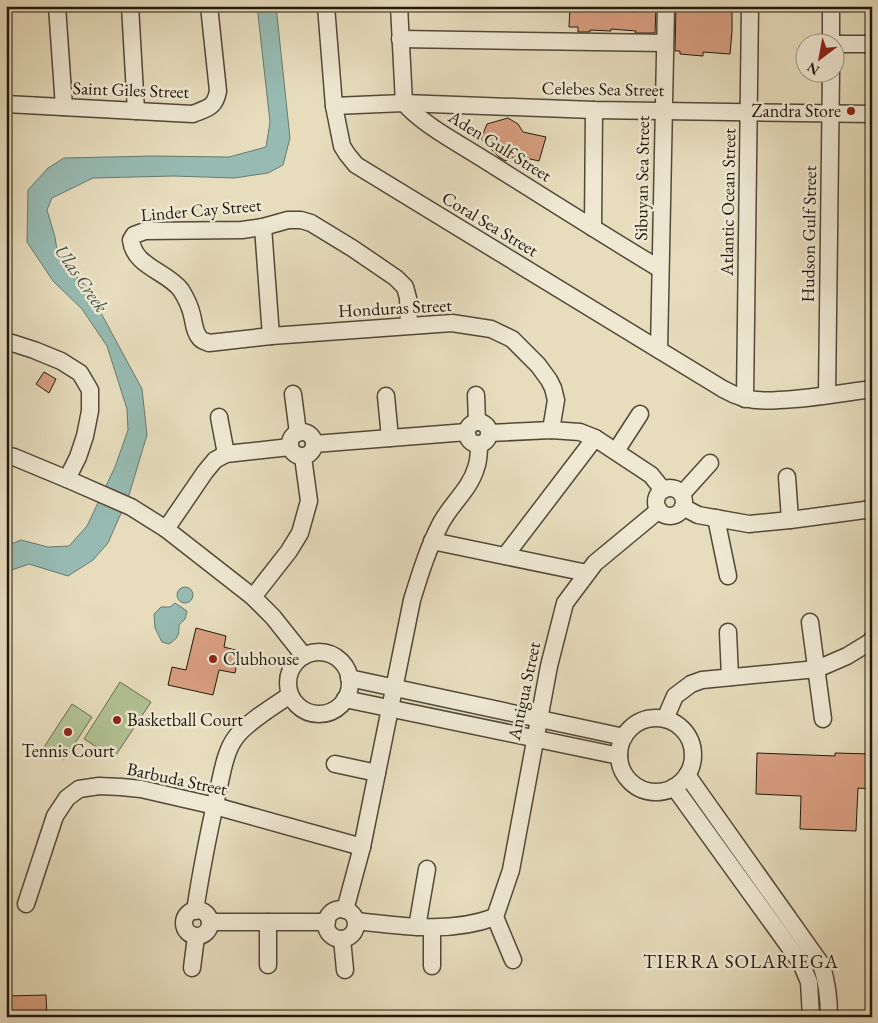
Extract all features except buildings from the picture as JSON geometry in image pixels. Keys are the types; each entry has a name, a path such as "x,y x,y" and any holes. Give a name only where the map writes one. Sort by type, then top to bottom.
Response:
{"street":[{"path":"57,6 64,107"},
{"path":"130,6 136,111"},
{"name":"Saint Giles Street","path":"6,104 193,114 209,108 216,100 218,91 209,6"},
{"name":"Coral Sea Street","path":"326,6 334,106 342,146 356,165 723,389 746,398 761,401 785,400 872,389"},
{"path":"399,6 404,103"},
{"name":"Sibuyan Sea Street","path":"659,350 666,6"},
{"name":"Atlantic Ocean Street","path":"746,398 750,6"},
{"path":"831,6 831,32"},
{"path":"400,39 665,43"},
{"path":"846,44 872,44"},
{"name":"Hudson Gulf Street","path":"827,395 831,82"},
{"name":"Celebes Sea Street","path":"334,106 404,103 594,110 872,114"},
{"name":"Aden Gulf Street","path":"404,103 431,126 660,269"},
{"path":"593,228 594,110"},
{"name":"Linder Cay Street","path":"202,340 198,336 186,297 174,282 143,262 133,250 131,240 134,235 145,231 242,230 263,227 288,220 300,220 311,223 352,248 396,278 405,287 408,298 409,326"},
{"path":"263,227 271,336"},
{"name":"Honduras Street","path":"202,340 214,343 271,336 452,323 491,329 512,339 538,365 553,388 556,400 551,430"},
{"path":"6,341 61,361 80,373 90,390 90,412 85,436 78,457 67,479"},
{"path":"253,597 289,551 300,532 309,501 297,446 294,394"},
{"path":"476,395 469,440 472,442 551,430 580,432 595,438 651,475 663,490"},
{"path":"386,396 390,438"},
{"path":"616,451 640,414"},
{"path":"219,417 226,454"},
{"path":"166,529 205,472 215,460 226,454 297,446 311,453 314,449 314,444 390,438 472,427"},
{"path":"505,556 595,438"},
{"path":"485,439 472,477 442,521 432,541 412,600 362,847 351,915 356,926 355,931 352,935 342,939 332,936 327,927 331,913 335,910 351,915 424,927 464,926 495,917 513,960"},
{"path":"6,456 14,457 131,507 166,529 253,597 273,617 304,656"},
{"path":"710,463 682,501 677,514 672,516 663,514 657,506 657,497 667,488 678,490 682,501 698,515 749,524 872,509"},
{"path":"787,477 790,520"},
{"name":"Antigua Street","path":"495,917 511,870 538,719 565,603 594,563 659,510"},
{"path":"716,518 728,576"},
{"path":"432,541 587,573"},
{"path":"810,622 823,718"},
{"path":"728,632 730,677"},
{"path":"665,719 676,696 692,684 702,680 816,669 847,656 871,642"},
{"path":"314,653 333,656 340,661 346,669 349,678 349,689 339,707 331,712 322,714 312,714 303,710 290,695 288,686 288,677 297,661 304,656 314,653"},
{"path":"349,678 624,737"},
{"path":"195,911 224,763 236,737 250,724 290,695"},
{"path":"345,699 619,756"},
{"path":"646,719 665,719 682,729 688,737 692,746 691,766 687,775 674,787 663,791 650,791 638,787 628,779 622,768 619,756 620,746 624,737 637,723 646,719"},
{"path":"334,764 377,772"},
{"path":"687,775 821,964 826,980 829,1017"},
{"name":"Barbuda Street","path":"26,904 55,816 66,798 79,789 99,786 141,789 215,806 362,847"},
{"path":"674,787 801,963 809,982 811,1017"},
{"path":"736,873 750,864"},
{"path":"428,869 424,927 432,966"},
{"path":"195,911 203,912 210,922 210,927 205,934 196,937 188,933 184,919 195,911"},
{"path":"210,922 327,922"},
{"path":"268,922 268,965"},
{"path":"192,968 196,937"},
{"path":"342,939 345,970"},
{"path":"793,952 806,942"}],"green space":[{"name":"Basketball Court","path":"120,682 151,702 114,758 84,739"},
{"name":"Tennis Court","path":"72,704 92,717 64,760 44,747"}],"water":[{"path":"257,6 276,6 290,138 283,165 268,173 234,178 174,176 93,178 52,198 47,210 55,237 58,257 87,287 142,389 147,435 129,495 108,543 93,560 68,576 29,564 6,572 6,546 21,540 48,547 69,546 87,526 115,467 128,430 127,409 107,346 82,309 53,281 27,242 28,190 48,168 64,158 229,157 266,147 270,122"},
{"path":"185,587 191,589 193,595 191,601 185,603 179,601 177,595 179,589"},
{"path":"175,603 187,611 185,619 179,625 177,636 169,644 162,642 155,628 154,614 161,607 170,607"}],"place":[{"name":"Zandra Store","path":"851,111"},
{"name":"Clubhouse","path":"213,659"},
{"name":"Basketball Court","path":"117,720"},
{"name":"Tennis Court","path":"68,732"}],"district":[{"name":"TIERRA SOLARIEGA","path":"741,961"}],"water label":[{"name":"Ulas Creek","path":"82,278"}]}
